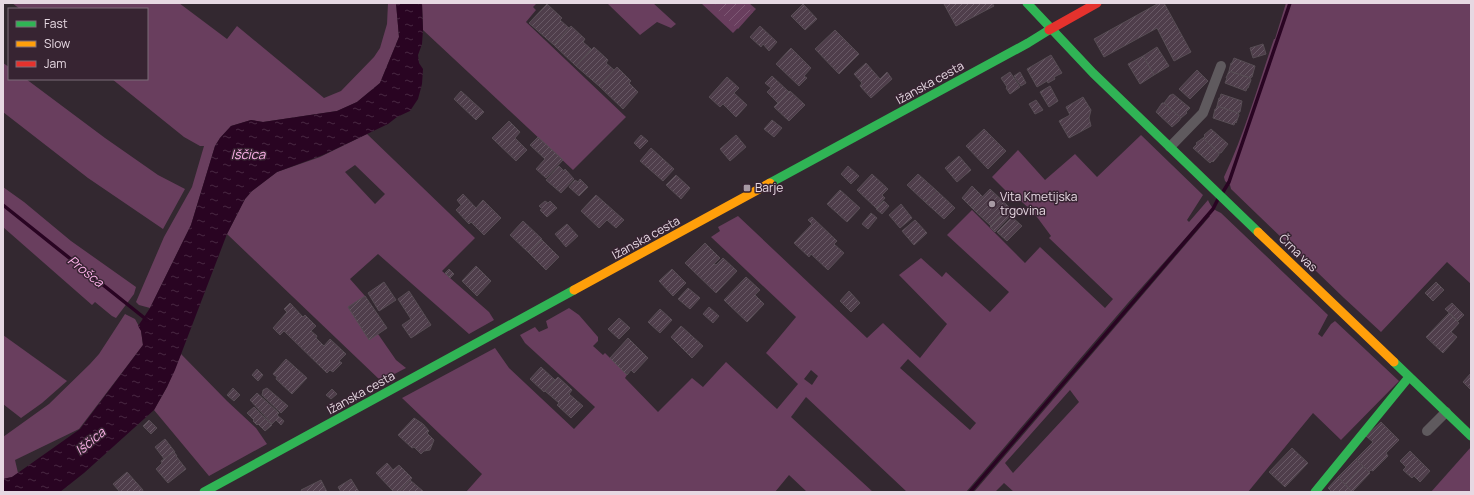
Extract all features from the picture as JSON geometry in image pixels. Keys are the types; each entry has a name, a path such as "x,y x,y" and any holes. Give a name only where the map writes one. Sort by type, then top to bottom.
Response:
{"main road":[{"name":"Črna vas","path":"1027,3 1093,73 1471,436"},
{"name":"Ižanska cesta","path":"204,492 938,93 1098,3"},
{"path":"1315,492 1409,377"}],"street":[{"path":"1170,147 1203,113 1221,66"},
{"path":"1427,431 1446,412"}],"shaded area":[{"path":"12,3 179,3 227,39 237,26 324,98 341,91 374,57 380,48 387,24 388,3 396,3 399,37 380,83 357,102 337,111 263,122 251,120 231,126 215,146 191,225 150,308 139,305 136,302 164,237 192,187 204,146 200,146 184,137 113,80 148,80 148,8 19,8"},
{"path":"422,3 537,3 533,7 536,10 526,22 626,117 573,170 423,30"},
{"path":"607,3 653,3 676,24 671,28 657,22 640,35"},
{"path":"701,3 749,3 756,9 733,33"},
{"path":"717,3 743,3 753,12 738,29 714,7"},
{"path":"1286,3 1471,3 1471,284 1447,262 1381,332 1231,189 1230,185 1225,181 1224,177 1245,126"},
{"path":"3,63 8,66 8,80 27,80 105,138 158,175 185,189 163,229 88,178 3,112"},
{"path":"367,134 475,238 442,271 489,312 494,320 469,334 378,254 350,279 365,296 348,307 369,339 378,334 396,360 406,368 381,381 227,234 245,199 252,191 277,172 320,157","holes":["355,165 385,194 375,204 345,172"]},
{"path":"1141,135 1203,195 1187,220 1189,222 1208,200 1210,205 1216,211 1221,213 1328,315 1318,334 1322,337 1331,324 1335,321 1399,381 1341,440 1313,413 1248,492 1014,492 1004,483 995,492 974,492 1210,216 1206,215 1127,304 966,492 907,492 806,397 791,417 873,492 807,492 789,475 775,492 466,492 482,474 402,398 495,348 509,368 574,429 595,407 525,343 520,335 535,327 539,332 548,328 546,321 569,308 579,315 598,337 598,341 593,346 603,355 605,353 627,375 625,378 658,412 692,378 703,387 726,362 777,409 798,384 766,353 796,317 711,237 720,231 718,227 738,216 867,338 883,323 920,358 947,324 899,275 921,258 942,277 946,272 990,312 1009,292 947,235 972,210 1025,263 1040,247 1105,308 1113,299 1049,238 1051,236 1034,213 1022,202 1017,202 992,177 1018,150 1045,180 1075,154 1097,177","holes":["908,359 976,423 970,430 900,368","811,370 818,376 812,385 804,379","1070,390 1079,402 1013,473 1005,463"]},
{"path":"3,187 24,202 71,241 136,287 134,294 116,318 95,302 92,305 3,227"},
{"path":"125,314 135,319 141,330 143,345 79,429 15,460 18,473 12,477 3,479 3,437 49,404 90,364 99,354"},
{"path":"3,335 67,381 42,403 21,418 3,404"},
{"path":"181,354 256,428 267,444 209,476 154,410 167,387"},
{"path":"1471,447 1471,492 1431,492"}],"water":[{"name":"Iščica","path":"396,3 422,3 422,44 418,55 419,63 423,69 422,84 418,99 410,111 397,117 388,124 323,155 277,172 252,191 245,199 227,234 175,370 154,410 84,473 60,492 3,492 3,479 12,477 80,429 143,345 141,331 138,326 150,308 191,225 215,146 220,138 231,126 251,120 263,122 337,111 357,102 380,83 399,37"}],"building":[{"path":"992,3 994,6 956,26 944,4"},
{"path":"1159,3 1164,3 1191,52 1174,61 1157,28 1104,57 1094,39"},
{"path":"547,4 562,18 560,20 569,28 554,45 529,23"},
{"path":"803,4 817,19 805,30 791,16"},
{"path":"571,26 585,39 583,42 591,49 576,66 554,45"},
{"path":"760,26 777,42 769,51 763,44 761,47 750,37"},
{"path":"835,30 859,54 839,74 815,49"},
{"path":"1263,44 1266,54 1253,58 1250,48"},
{"path":"594,47 608,60 606,63 614,70 599,86 576,66"},
{"path":"1157,47 1169,66 1154,75 1143,56"},
{"path":"791,48 811,68 804,76 807,78 799,86 776,64"},
{"path":"1051,55 1062,73 1054,77 1055,79 1048,83 1047,81 1037,87 1027,69"},
{"path":"1143,56 1154,75 1140,84 1128,64"},
{"path":"1234,58 1255,66 1252,77 1250,78 1229,71"},
{"path":"866,63 880,79 887,72 892,79 871,98 860,86 862,83 854,74"},
{"path":"617,67 631,81 629,83 638,92 623,109 599,86"},
{"path":"1197,70 1208,81 1190,99 1179,89"},
{"path":"1229,71 1250,78 1251,80 1246,91 1225,83"},
{"path":"1010,72 1020,87 1010,94 1001,78"},
{"path":"1020,72 1026,83 1021,86 1014,76"},
{"path":"772,76 789,92 778,103 767,92 771,88 765,83"},
{"path":"727,77 739,88 734,93 747,105 736,117 723,104 720,107 709,97"},
{"path":"1050,86 1058,101 1049,107 1040,92"},
{"path":"461,91 484,112 476,120 454,99"},
{"path":"790,91 805,105 789,121 774,107"},
{"path":"1173,94 1190,108 1181,118 1164,103 1170,95"},
{"path":"1221,94 1242,101 1240,112 1238,113 1217,106"},
{"path":"1083,97 1091,110 1089,118 1091,126 1069,138 1059,121 1070,115 1066,107"},
{"path":"1036,100 1043,110 1035,114 1029,104"},
{"path":"1162,103 1164,103 1181,118 1172,127 1156,112"},
{"path":"1217,106 1238,113 1239,115 1234,125 1213,118"},
{"path":"772,120 782,128 774,137 764,129"},
{"path":"509,121 520,132 515,138 527,150 516,161 492,138"},
{"path":"984,129 1006,151 988,169 966,146"},
{"path":"1211,129 1228,144 1221,153 1219,153 1203,138 1205,136 1204,135"},
{"path":"641,135 648,141 640,149 634,143"},
{"path":"736,135 746,147 730,161 720,149"},
{"path":"538,137 563,160 546,178 536,169 545,159 530,145"},
{"path":"1203,138 1219,153 1213,162 1212,161 1210,163 1193,148 1197,144 1196,143"},
{"path":"651,148 674,169 663,181 640,161"},
{"path":"959,156 971,170 957,182 945,168"},
{"path":"559,166 564,171 565,169 574,179 561,193 546,180"},
{"path":"848,166 859,176 851,184 841,174"},
{"path":"872,174 888,189 882,195 885,198 876,208 857,190"},
{"path":"918,174 937,191 925,202 907,185"},
{"path":"676,175 690,188 681,199 666,185"},
{"path":"580,179 588,187 579,196 569,187 575,180 578,182"},
{"path":"972,186 983,197 972,208 962,198"},
{"path":"990,189 1009,207 991,226 972,208"},
{"path":"840,190 860,208 847,222 827,204"},
{"path":"937,191 955,208 944,219 925,202"},
{"path":"463,194 476,208 483,200 501,218 484,235 471,222 469,224 456,210 461,205 457,200"},
{"path":"596,195 624,220 616,228 607,220 599,228 581,211"},
{"path":"545,201 548,203 550,201 557,208 547,217 540,210 542,209 539,206"},
{"path":"884,201 889,206 882,214 876,209"},
{"path":"901,204 912,218 900,228 889,215"},
{"path":"1008,209 1013,213 995,232 990,227"},
{"path":"871,213 877,218 868,229 862,224"},
{"path":"812,217 837,241 834,244 844,253 828,270 811,254 809,257 794,243 812,224 808,220"},
{"path":"1012,217 1022,226 1007,241 997,232"},
{"path":"915,220 927,233 914,245 902,231"},
{"path":"523,221 542,239 529,253 510,235"},
{"path":"567,224 578,236 566,247 555,234"},
{"path":"542,240 559,257 546,270 529,253"},
{"path":"705,243 720,258 714,264 716,265 723,258 737,271 716,293 685,263"},
{"path":"476,266 491,281 477,296 462,281"},
{"path":"449,269 454,274 450,278 445,273"},
{"path":"672,269 686,283 673,296 659,281"},
{"path":"746,277 760,290 755,295 764,304 747,322 724,300"},
{"path":"384,282 396,300 379,311 368,293"},
{"path":"1436,282 1444,290 1433,301 1425,293"},
{"path":"688,288 700,298 690,309 678,299"},
{"path":"409,291 431,325 411,338 402,325 411,319 398,299"},
{"path":"849,291 860,303 851,312 840,301"},
{"path":"365,296 387,328 369,340 348,307"},
{"path":"290,303 303,317 305,315 316,326 311,331 317,336 316,338 324,346 330,339 346,354 339,361 342,363 333,372 330,370 327,373 284,331 280,335 273,328 287,312 284,309"},
{"path":"1452,303 1464,315 1458,321 1445,309"},
{"path":"709,307 719,316 713,323 703,314"},
{"path":"660,309 672,320 660,333 648,322"},
{"path":"1449,313 1459,323 1451,332 1457,337 1443,353 1426,337"},
{"path":"619,318 630,328 619,339 608,329"},
{"path":"681,326 703,346 692,358 671,337"},
{"path":"628,338 648,358 634,373 631,370 627,375 610,358"},
{"path":"286,359 307,378 292,394 276,379 277,377 273,374"},
{"path":"541,367 555,380 544,392 530,379"},
{"path":"257,369 263,375 258,381 252,375"},
{"path":"1471,373 1471,390 1463,382"},
{"path":"558,377 572,390 569,394 583,406 571,418 557,405 559,403 545,391"},
{"path":"233,388 240,395 234,401 227,395"},
{"path":"267,388 288,406 281,413 262,395 263,390"},
{"path":"332,389 337,394 331,399 326,395"},
{"path":"257,393 279,413 277,415 284,421 281,425 276,420 272,424 250,400"},
{"path":"254,407 272,425 265,431 253,421 254,420 247,413"},
{"path":"414,418 423,424 429,431 427,433 434,440 430,450 424,451 421,454 398,435"},
{"path":"149,420 157,428 151,434 143,426"},
{"path":"1381,422 1399,440 1386,453 1388,456 1373,471 1371,470 1369,472 1356,459 1373,442 1366,436"},
{"path":"165,439 175,452 165,460 155,447"},
{"path":"1292,448 1308,463 1285,487 1269,472"},
{"path":"1410,451 1430,471 1420,482 1414,476 1412,478 1403,470 1406,467 1400,461"},
{"path":"174,452 186,469 168,483 156,469 162,463 161,461"},
{"path":"1356,459 1363,466 1345,484 1338,477"},
{"path":"387,463 393,470 399,465 412,478 399,492 394,492 376,473"},
{"path":"1363,466 1370,473 1352,492 1345,484"},
{"path":"127,472 143,490 142,492 120,492 113,484"},
{"path":"1338,477 1352,492 1332,492 1328,488"},
{"path":"351,479 359,492 341,492 338,487"},
{"path":"321,480 327,492 302,492 301,490"},
{"path":"410,480 424,492 399,492"}],"waterway":[{"path":"1223,192 1229,182 1290,3"},
{"path":"970,492 1213,209 1218,199"},
{"name":"Prošca","path":"3,205 147,320"}],"traffic: fast":[{"path":"1027,3 1093,73 1258,232"},
{"path":"770,183 1028,43 1049,30"},
{"path":"204,492 574,290"},
{"path":"1394,362 1471,436"},
{"path":"1315,492 1409,377"}],"traffic: slow":[{"path":"574,290 770,183"},
{"path":"1258,232 1394,362"}],"traffic: jam":[{"path":"1049,30 1097,3"}],"place":[{"name":"Barje","path":"747,188"},
{"name":"Vita Kmetijska trgovina","path":"992,204"}]}
